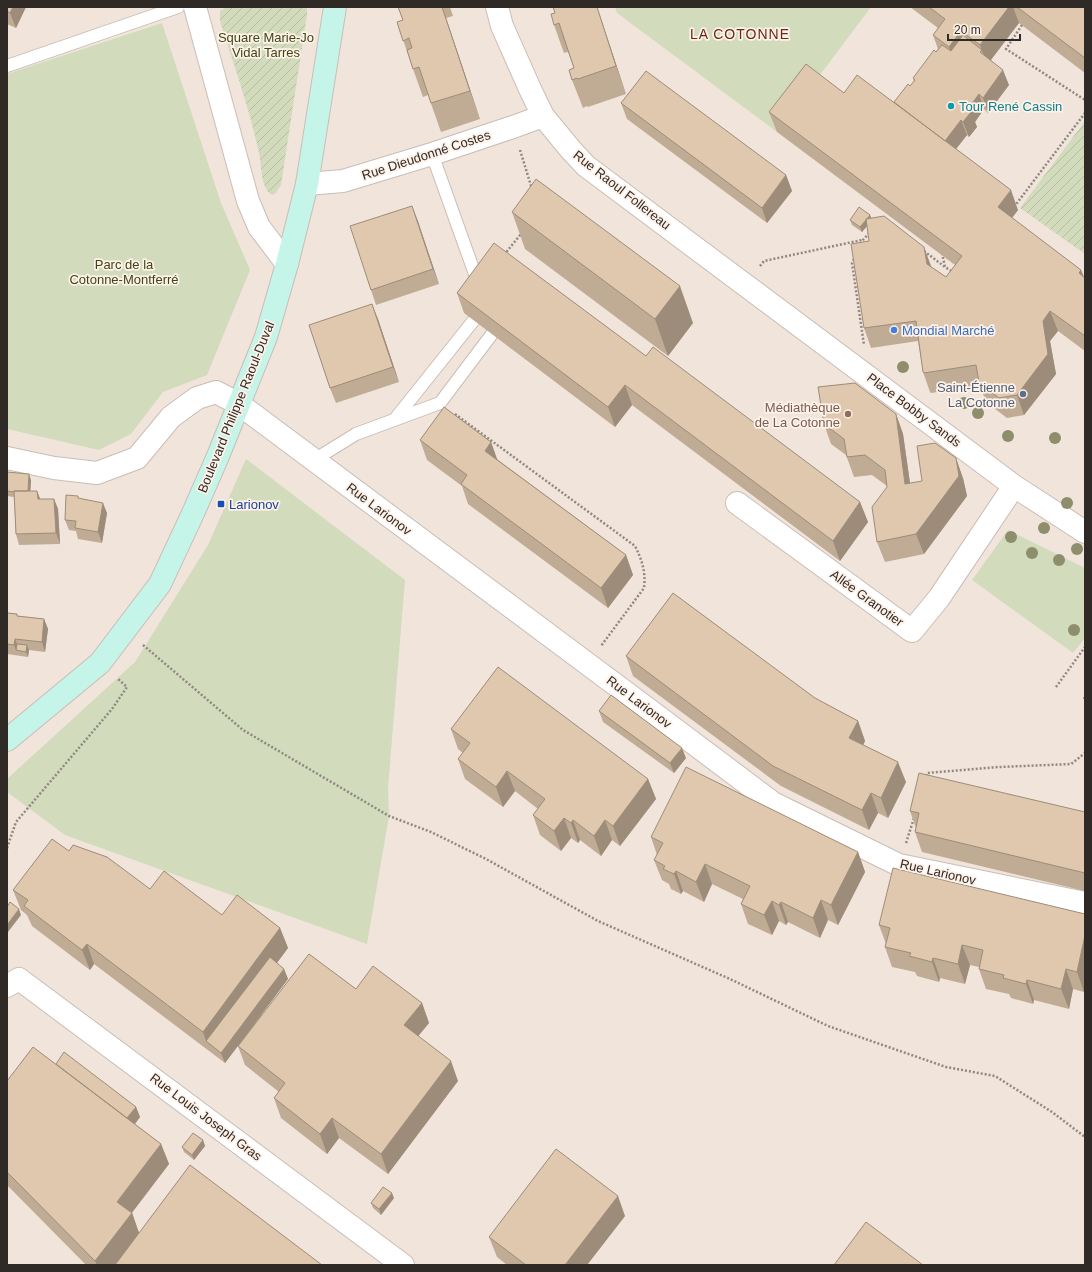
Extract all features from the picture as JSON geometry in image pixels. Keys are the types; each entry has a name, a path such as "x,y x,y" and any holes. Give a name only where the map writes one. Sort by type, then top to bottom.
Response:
{"street":[{"path":"195,7 248,201 259,227 287,264"},
{"name":"Boulevard Philippe Raoul-Duval","path":"7,740 100,663 160,584 209,477 266,337 287,264 307,184 335,7"},
{"name":"Rue Raoul Follereau","path":"497,7 502,26 543,116 571,150 586,166 745,284"},
{"name":"Rue Dieudonné Costes","path":"307,184 343,181 432,154 543,116"},
{"name":"Place Bobby Sands","path":"745,284 1014,486 1085,532"},
{"name":"Rue Larionov","path":"7,458 54,468 97,473 137,458 171,417 197,398 216,392 239,404 773,803 900,865 1085,903"},
{"name":"Allée Granotier","path":"737,503 912,631 939,598 1014,486"},
{"name":"Rue Louis Joseph Gras","path":"7,986 19,978 403,1265"}],"lane":[{"path":"7,66 178,7"},
{"path":"432,154 476,277 484,283"},
{"path":"394,420 474,320"},
{"path":"314,460 356,434 440,403 492,334"}],"path":[{"path":"1022,25 1006,49 1085,100"},
{"path":"1011,210 1085,113"},
{"path":"513,127 533,191"},
{"path":"484,283 526,229"},
{"path":"860,246 872,230"},
{"path":"745,284 764,261 863,240"},
{"path":"920,248 955,274"},
{"path":"941,250 945,267"},
{"path":"855,258 852,263 869,377"},
{"path":"440,403 635,546 642,560 645,579 644,588 588,664"},
{"path":"142,644 243,730 389,816 431,832 486,859 598,921 730,979 828,1026 946,1067 995,1076 1052,1112 1085,1137"},
{"path":"1056,687 1085,647"},
{"path":"7,848 16,822 112,709 127,686 114,676"},
{"path":"925,780 927,773 999,767 1071,764 1085,753"},
{"path":"900,865 914,815"}],"green space":[{"name":"Square Marie-Jo Vidal Tarres","path":"227,7 307,7 281,185 276,193 272,195 268,192 263,182 259,153 251,120 220,21 220,11"},
{"path":"615,7 871,7 777,132 617,13"},
{"name":"Parc de la Cotonne-Montferré","path":"162,23 221,203 250,270 207,375 163,392 131,434 99,450 7,429 7,74"},
{"path":"1085,121 1085,254 1020,208"},
{"path":"246,459 405,580 388,788 389,816 367,944 65,835 7,792 7,779 135,662 208,545"},
{"path":"1008,530 1085,568 1085,638 1073,653 972,580"}],"building":[{"path":"7,7 13,7 10,13 7,11"},
{"path":"398,7 442,7 470,91 431,103 419,67 413,69 407,50 412,48 409,38 403,41 397,22 403,20"},
{"path":"553,7 597,7 616,66 572,80 569,70 574,68 559,23 554,25 551,14 555,13"},
{"path":"929,7 1009,7 980,45 961,31 949,47 933,35 945,19"},
{"path":"1017,7 1085,7 1085,58"},
{"name":"Tour René Cassin","path":"963,35 982,50 980,52 1003,70 983,98 979,94 968,109 971,112 963,122 961,120 945,141 894,102 908,84 910,86 915,80 913,78 934,50 936,52 942,45 951,51"},
{"path":"806,64 844,93 857,75 1011,190 998,207 1081,270 1079,273 1085,278 1085,336 1050,311 1043,321 1048,354 1017,395 999,398 979,382 976,365 924,373 916,321 864,328 851,244 869,241 866,219 884,216 924,247 927,264 946,277 962,256 769,112"},
{"path":"646,71 786,175 762,208 621,103"},
{"path":"536,179 680,286 655,319 512,212"},
{"path":"412,206 433,269 371,290 350,226"},
{"path":"859,207 870,215 860,227 850,220"},
{"path":"494,243 646,356 653,347 860,502 833,541 625,385 608,407 457,293"},
{"path":"372,304 393,367 330,388 309,325"},
{"path":"855,383 896,414 905,484 922,481 917,446 935,443 956,458 959,476 916,534 877,542 872,507 887,487 885,470 865,455 847,457 844,439 824,424 818,387"},
{"path":"444,407 491,442 485,451 626,555 601,588 461,484 467,475 420,440"},
{"path":"7,472 29,474 28,491 7,491"},
{"path":"14,491 37,491 38,499 54,499 56,533 16,534"},
{"path":"66,495 78,496 78,498 103,503 98,532 75,528 76,521 65,520"},
{"path":"673,593 815,698 858,721 849,738 898,762 881,798 871,793 862,810 773,766 626,656"},
{"path":"7,613 17,614 17,616 44,619 42,642 15,639 14,645 7,644"},
{"path":"17,644 27,645 26,652 16,650"},
{"path":"498,667 648,779 613,826 605,820 594,836 573,820 571,823 564,818 554,831 533,815 545,799 507,771 496,787 458,759 470,743 451,729"},
{"path":"611,695 682,748 670,763 599,711"},
{"path":"686,767 858,852 831,905 821,900 813,918 781,902 779,905 772,901 764,915 741,904 750,886 705,864 696,882 676,871 674,874 663,869 665,866 654,860 663,843 651,837"},
{"path":"919,773 1085,812 1085,873 915,832 919,813 910,811"},
{"path":"52,839 69,851 73,845 107,857 150,889 164,871 222,915 237,895 280,928 203,1032 87,944 82,950 24,906 28,900 13,890"},
{"path":"893,868 1085,914 1085,935 1077,972 1066,969 1061,989 1027,980 1026,984 1003,978 1004,975 979,969 983,950 962,945 958,964 933,958 932,962 909,956 911,953 885,947 890,928 879,925"},
{"path":"10,902 19,909 7,925 7,907"},
{"path":"309,954 356,989 373,966 422,1003 404,1025 451,1061 381,1154 332,1118 320,1134 274,1098 285,1083 238,1046"},
{"path":"270,957 284,969 221,1053 206,1041"},
{"path":"33,1047 161,1144 117,1202 132,1213 95,1261 7,1172 7,1081"},
{"path":"64,1052 136,1107 127,1118 56,1064"},
{"path":"193,1133 203,1140 192,1155 182,1147"},
{"path":"556,1149 618,1196 565,1265 526,1265 489,1237"},
{"path":"190,1165 322,1265 115,1265"},
{"path":"383,1187 392,1193 379,1209 371,1203"},
{"path":"866,1222 923,1265 834,1265"}],"place":[{"name":"Tour René Cassin","path":"951,106"},
{"name":"Mondial Marché","path":"894,330"},
{"name":"Saint-Étienne La Cotonne","path":"1023,394"},
{"name":"Médiathèque de La Cotonne","path":"848,414"},
{"name":"Larionov","path":"221,504"}],"district":[{"name":"LA COTONNE","path":"740,34"}]}
